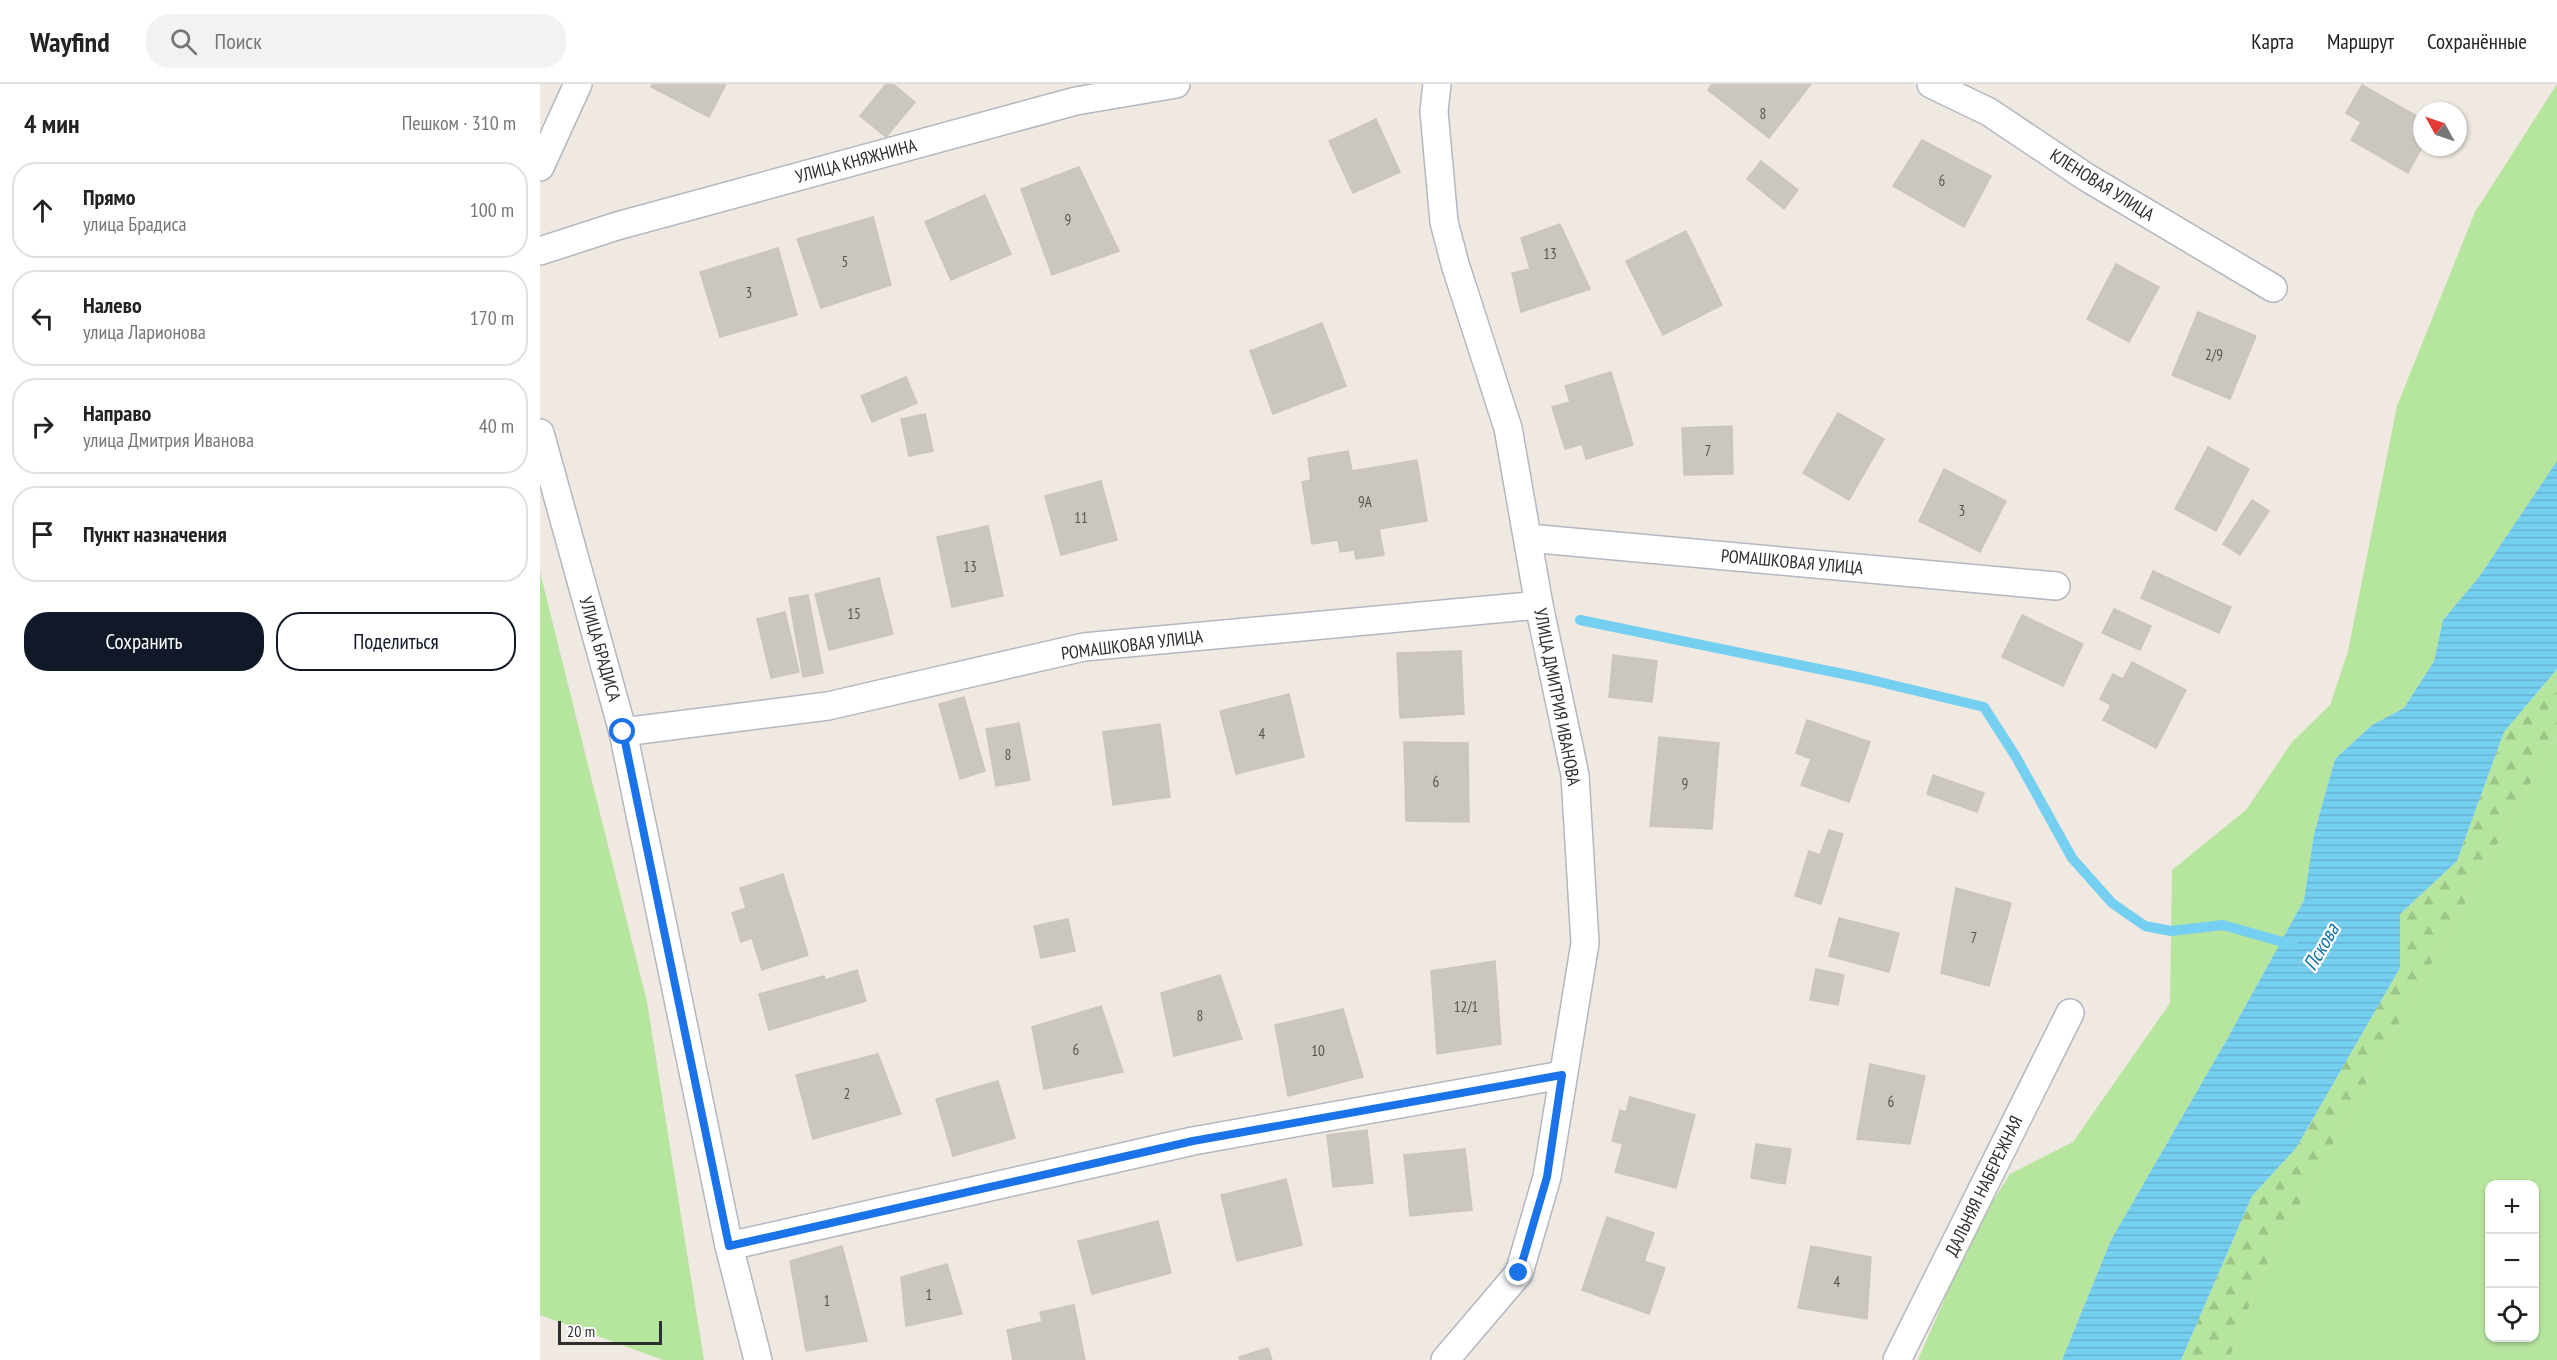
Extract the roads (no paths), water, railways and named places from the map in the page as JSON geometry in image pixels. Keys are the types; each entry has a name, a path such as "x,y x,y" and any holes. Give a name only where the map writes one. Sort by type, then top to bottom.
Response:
{"street":[{"path":"540,166 578,84"},
{"name":"УЛИЦА КНЯЖНИНА","path":"540,251 617,226 1076,100 1176,84"},
{"name":"УЛИЦА ДМИТРИЯ ИВАНОВА","path":"1437,84 1434,120 1444,222 1455,264 1508,428 1539,605 1575,775 1585,943 1547,1177 1519,1273 1445,1360"},
{"name":"КЛЕНОВАЯ УЛИЦА","path":"1930,84 1989,111 2086,177 2273,288"},
{"name":"УЛИЦА БРАДИСА","path":"540,433 623,732 729,1246 758,1360"},
{"name":"РОМАШКОВАЯ УЛИЦА","path":"1528,538 2056,586"},
{"name":"РОМАШКОВАЯ УЛИЦА","path":"623,732 828,706 1084,647 1539,605"},
{"name":"ДАЛЬНЯЯ НАБЕРЕЖНАЯ","path":"1897,1360 2070,1012"},
{"path":"729,1246 1193,1141 1562,1075"}],"water":[{"name":"Пскова","path":"2557,461 2557,669 2504,732 2457,861 2400,914 2400,968 2296,1148 2252,1196 2181,1360 2062,1360 2111,1240 2304,900 2314,834 2335,759 2372,725 2404,708 2434,661 2443,620 2479,577"}],"waterway":[{"path":"1580,620 1863,678 1984,707 2016,757 2072,858 2112,903 2145,926 2171,931 2223,925 2293,945"}]}
